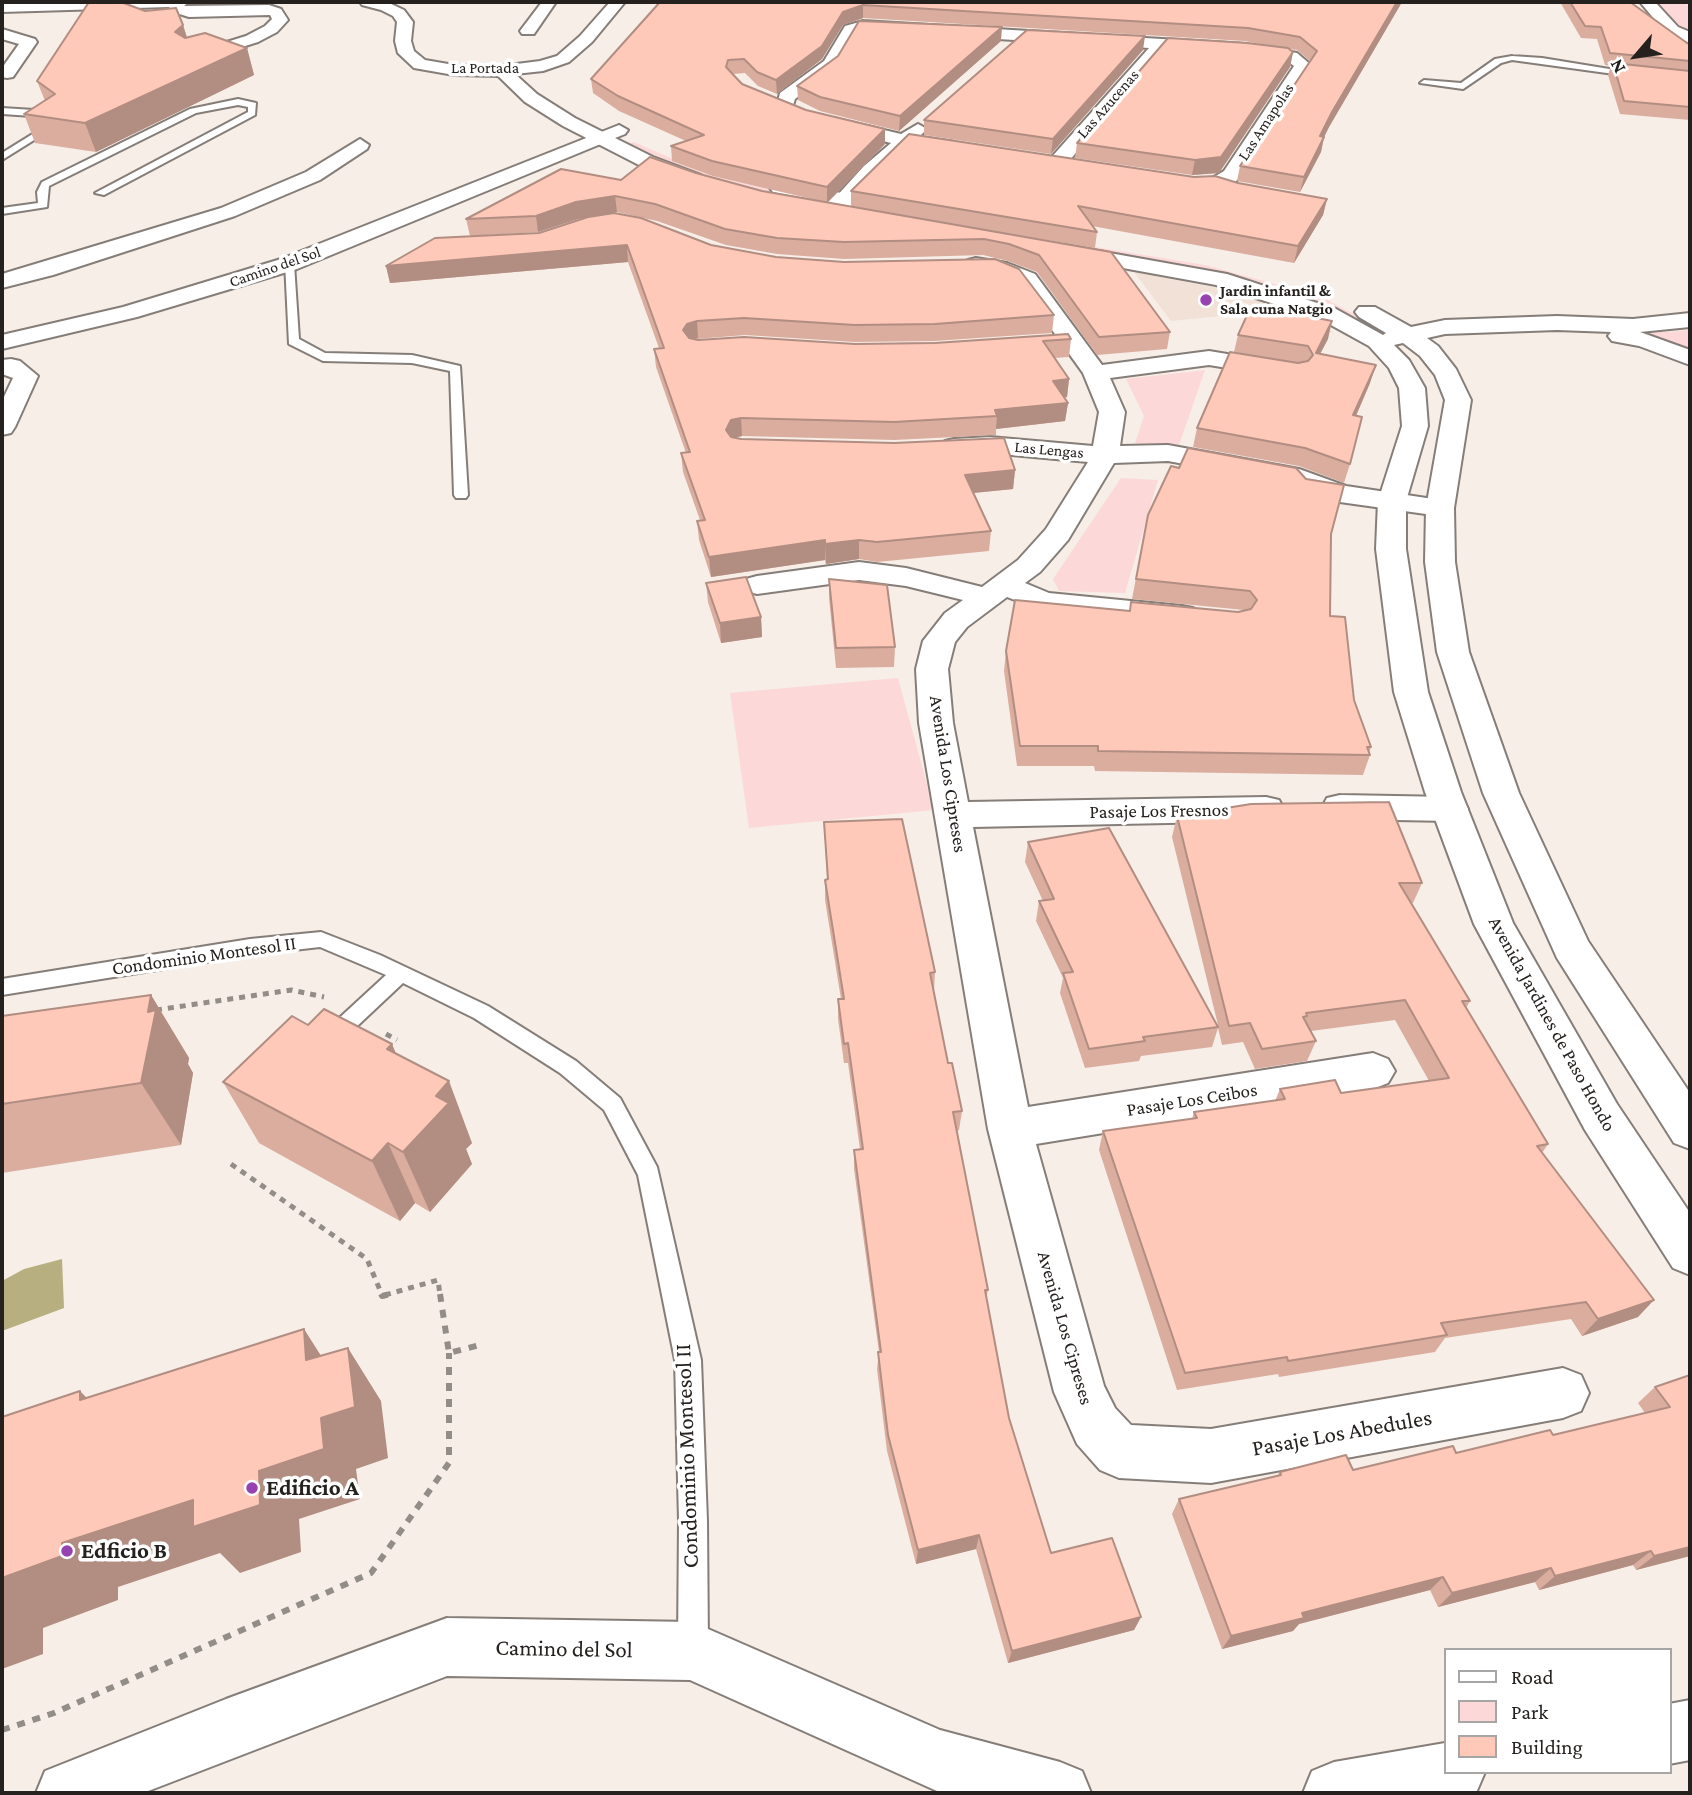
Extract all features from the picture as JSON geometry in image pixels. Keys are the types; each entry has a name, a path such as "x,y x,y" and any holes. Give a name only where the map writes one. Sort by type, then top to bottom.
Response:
{"street":[{"path":"173,2 178,9 189,12 269,10 276,12 280,20 271,29 252,39 194,57"},
{"path":"2,8 182,2"},
{"name":"La Portada","path":"367,2 386,6 399,13 405,22 403,41 406,53 420,64 454,70 514,70 563,59 586,39 618,2"},
{"path":"528,31 550,2"},
{"path":"1647,2 1672,30 1690,38"},
{"name":"Las Amapolas","path":"912,142 809,116 778,103 830,64 857,21 1245,49 1291,56 1310,53"},
{"path":"2,34 29,42 7,72"},
{"path":"1003,53 1022,35"},
{"name":"Las Azucenas","path":"1083,168 1049,163 1161,44"},
{"name":"Las Amapolas","path":"1214,183 1227,180 1231,175 1303,65 1291,56"},
{"path":"514,70 531,98 608,134 713,177 640,158 608,134"},
{"path":"845,200 886,172 934,114"},
{"name":"Camino del Sol","path":"2,342 142,309 289,264 608,134"},
{"path":"912,142 974,151"},
{"path":"2,281 228,212 313,176 360,145"},
{"name":"Camino del Sol","path":"539,163 580,156 640,158"},
{"path":"1192,184 1214,183 1248,193"},
{"path":"755,189 845,200 923,220"},
{"name":"Avenida Jardines de Paso Hondo","path":"1048,241 1219,279 1280,296 1429,351 1447,374 1458,400 1440,508 1440,562 1453,652 1501,793 1571,947 1690,1130"},
{"name":"Avenida Los Cipreses","path":"950,265 999,268 1027,279 1060,342 1095,373 1112,412 1105,455 1058,534 1028,566 956,620 939,641 932,669 936,723 1010,1129 1080,1392 1096,1426 1119,1451"},
{"path":"2,320 2,342"},
{"path":"1393,338 1445,327 1535,323 1633,326 1690,320"},
{"path":"1535,323 1644,340 1690,358"},
{"name":"Avenida Jardines de Paso Hondo","path":"1393,338 1400,365 1412,388 1415,426 1392,501 1391,549 1411,692 1450,809 1494,924 1601,1117 1690,1253"},
{"path":"1095,373 1209,358 1294,372"},
{"path":"2,367 12,366 26,376 2,427"},
{"name":"Las Lengas","path":"930,448 990,445 1105,455 1172,470 1291,489 1335,491 1440,508"},
{"path":"757,585 859,571 996,591 1044,602 1206,617"},
{"name":"Pasaje Los Fresnos","path":"953,815 1299,808 1450,809"},
{"name":"Pasaje Los Ceibos","path":"1010,1129 1373,1071"},
{"name":"Pasaje Los Abedules","path":"1119,1451 1211,1456 1563,1393"},
{"name":"Camino del Sol","path":"67,1793 226,1729 447,1647 692,1651 937,1760 1060,1793"},
{"path":"1671,1734 1690,1730"},
{"path":"1334,1793 1444,1774"}],"lane":[{"path":"1424,83 1463,86 1497,61 1512,58 1651,75"},
{"path":"2,211 43,205 42,192 45,184 194,111 238,102 253,105 252,113 100,192"},
{"path":"2,111 50,114 58,122 2,157"},
{"path":"289,264 293,341 323,358 412,359 456,369 461,495"},
{"name":"Condominio Montesol II","path":"2,987 250,947 321,939 401,973 481,1012 568,1067 612,1104 649,1174 688,1360 693,1521 692,1651"},
{"path":"316,1052 401,973"}],"path":[{"path":"155,1010 291,990 320,995 397,1040"},
{"path":"2,1730 54,1713 371,1573 449,1463 449,1353 438,1280 382,1296 367,1259 231,1164"},
{"path":"449,1353 480,1345"}],"shaded area":[{"name":"Jardin infantil & Sala cuna Natgio","path":"1134,272 1217,288 1295,312 1335,333 1232,315 1171,321"},
{"path":"62,1259 64,1308 2,1331 2,1281 24,1269"}],"green space":[{"path":"1655,2 1684,2 1690,8 1690,35 1679,31"},
{"path":"634,142 703,172 816,200 813,203 770,194 697,174 627,144"},
{"path":"856,208 1205,265 1322,297 1384,331 1377,332 1355,319 1288,290 1242,277"},
{"path":"1623,330 1690,330 1690,351"},
{"path":"1205,370 1178,448 1135,443 1144,416 1126,379"},
{"path":"1121,478 1158,480 1125,593 1059,591 1053,579"},
{"path":"898,678 934,810 749,828 730,693"}],"building":[{"path":"89,2 121,2 145,11 176,8 183,25 175,32 185,38 205,33 247,48 85,123 24,114 55,94 37,81"},
{"path":"660,2 1397,2 1332,112 1320,136 1324,137 1304,177 1240,166 1317,51 1300,37 1248,28 863,5 843,12 822,46 776,80 757,72 744,59 728,60 726,67 742,84 806,110 885,129 827,187 712,161 671,146 704,135 618,96 591,79"},
{"path":"1570,2 1630,2 1690,44 1690,61 1610,53 1601,27 1585,26"},
{"path":"859,21 1002,27 900,116 820,97 797,86 838,56"},
{"path":"1027,30 1145,36 1053,139 924,120"},
{"path":"1168,38 1247,43 1288,48 1293,52 1221,157 1195,160 1077,143"},
{"path":"1613,63 1690,71 1690,107 1624,101"},
{"path":"909,134 1194,177 1215,176 1238,183 1327,199 1298,246 1078,206 1097,232 851,191"},
{"path":"650,157 762,191 1111,252 1170,332 1099,337 1039,255 1009,244 984,239 844,242 777,238 725,229 655,204 615,196 576,202 536,216 466,219 561,169 621,180"},
{"path":"614,213 641,218 711,245 776,257 844,262 995,259 1019,269 1054,315 935,324 855,325 744,318 697,321 687,324 683,330 689,338 698,340 744,337 855,344 935,343 1068,334 1071,339 1043,341 1069,379 1053,381 1068,403 995,410 997,416 894,422 741,418 731,420 726,430 731,437 741,439 894,443 1004,438 1015,470 965,475 991,531 877,542 859,540 825,544 825,540 709,557 697,521 705,520 681,453 690,452 654,349 664,348 627,245 386,266 435,238 539,233 588,217"},
{"path":"1257,306 1332,321 1316,353 1376,365 1353,415 1362,417 1350,464 1305,448 1197,428 1230,352 1298,363 1308,361 1313,355 1308,346 1238,335 1249,311 1253,312"},
{"path":"1188,448 1296,468 1306,479 1344,485 1331,534 1330,616 1345,617 1354,700 1371,747 1367,747 1370,755 1098,751 1098,746 1020,746 1006,651 1015,600 1130,611 1131,602 1238,612 1251,609 1257,600 1250,591 1136,579 1148,515 1171,466 1179,468"},
{"path":"746,577 761,617 720,623 706,583"},
{"path":"829,579 887,585 895,647 836,648"},
{"path":"1389,802 1422,883 1399,883 1470,1001 1462,1001 1548,1144 1537,1146 1654,1300 1598,1319 1586,1302 1441,1323 1447,1335 1288,1361 1287,1357 1185,1373 1103,1131 1197,1118 1194,1112 1285,1099 1280,1089 1335,1080 1341,1093 1449,1078 1405,1000 1306,1013 1307,1016 1303,1017 1316,1041 1262,1049 1250,1023 1229,1026 1177,816 1251,804"},
{"path":"902,819 935,972 930,973 948,1063 952,1063 962,1111 953,1112 988,1290 985,1290 1009,1418 1051,1553 1112,1538 1141,1617 1012,1651 979,1535 918,1550 888,1435 878,1352 881,1352 854,1150 863,1149 848,1043 844,1044 838,999 844,999 825,880 828,879 824,822"},
{"path":"1109,828 1218,1027 1143,1037 1145,1041 1089,1049 1063,973 1073,972 1039,901 1054,899 1028,842"},
{"path":"151,995 148,1012 156,1010 141,1083 2,1104 2,1016"},
{"path":"324,1009 392,1044 387,1049 449,1081 436,1096 449,1103 403,1152 388,1143 372,1161 223,1082 292,1016 308,1025"},
{"path":"304,1329 306,1360 348,1348 355,1407 321,1418 324,1449 259,1471 260,1505 193,1527 193,1500 62,1543 62,1556 2,1578 2,1417 80,1391 80,1400"},
{"path":"1690,1375 1690,1547 1654,1556 1651,1551 1555,1576 1551,1568 1452,1593 1443,1577 1302,1613 1304,1618 1231,1636 1179,1499 1281,1475 1280,1472 1346,1455 1353,1470 1453,1446 1456,1453 1550,1430 1553,1435 1670,1407 1655,1387"}],"place":[{"name":"Jardin infantil & Sala cuna Natgio","path":"1206,300"},
{"name":"Edificio A","path":"252,1488"},
{"name":"Edficio B","path":"67,1551"}]}
